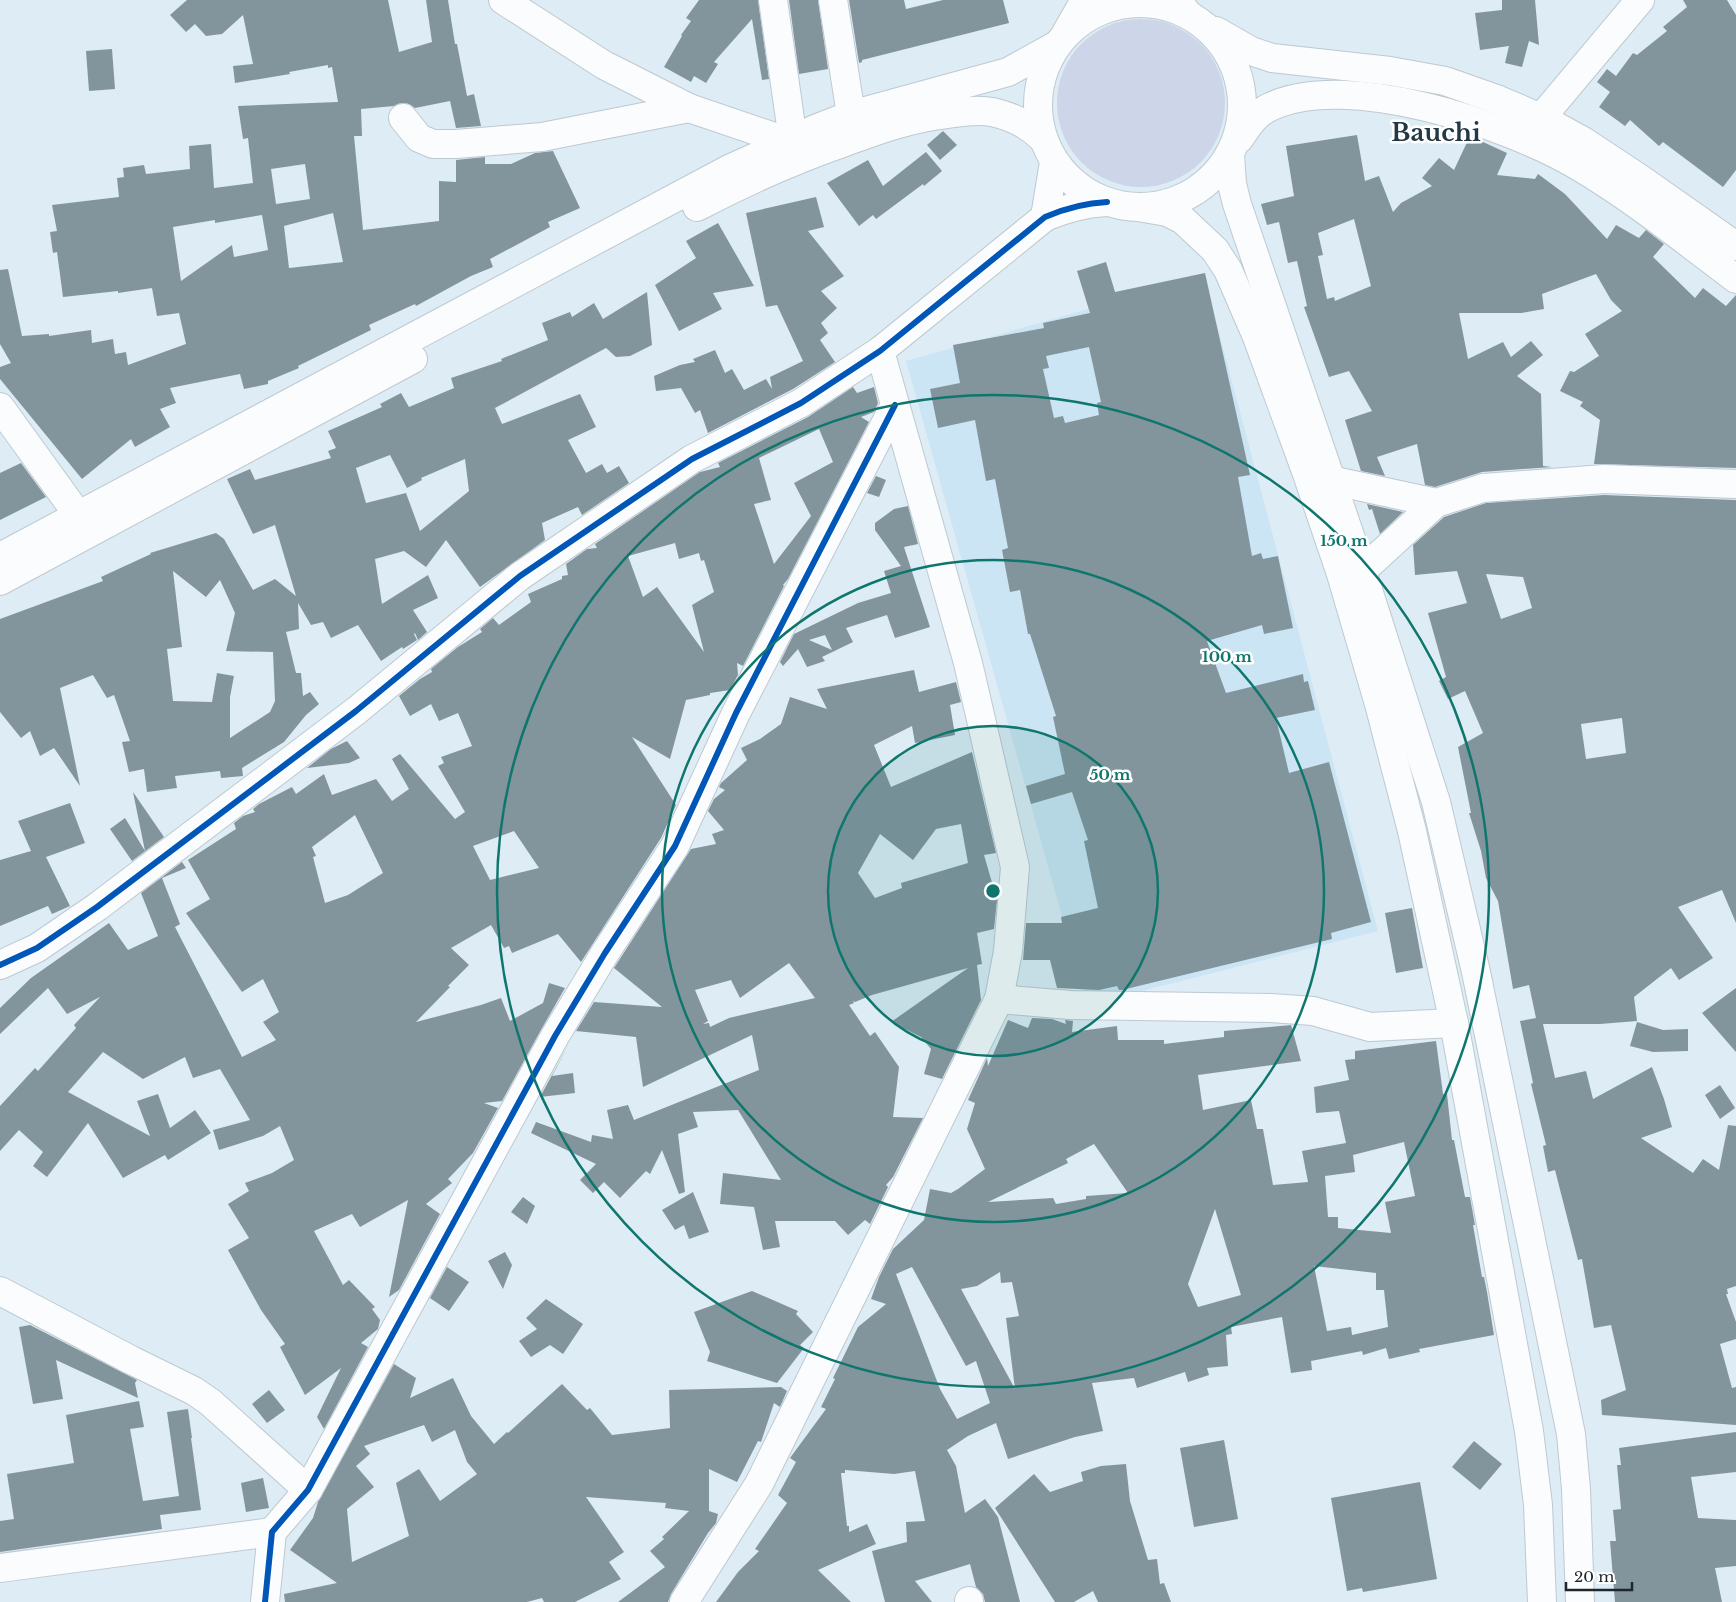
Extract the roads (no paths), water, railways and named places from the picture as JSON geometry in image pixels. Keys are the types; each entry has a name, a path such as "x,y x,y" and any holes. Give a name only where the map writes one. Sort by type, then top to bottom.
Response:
{"main road":[{"path":"503,0 604,65 689,108 791,141"},
{"path":"772,0 791,141"},
{"path":"833,0 851,115"},
{"path":"1045,217 1048,150 1038,119 1037,100 1043,72 1085,0"},
{"path":"1537,146 1541,118 1640,0"},
{"path":"0,557 729,169 815,129 851,115 1008,72 1061,39 1093,14 1123,3 1156,3 1189,13 1252,51 1272,58 1390,70 1445,82 1499,100 1541,118 1582,141 1732,238"},
{"path":"1189,13 1230,55 1241,83 1243,113 1233,148 1232,184 1237,204 1362,571 1436,802 1476,972 1571,1434 1576,1489 1580,1602"},
{"path":"1138,208 1160,205 1182,198 1201,188 1218,172 1254,118 1269,108 1288,100 1315,95 1358,96 1404,102 1454,113 1496,128 1537,146 1576,165 1614,188 1736,279"},
{"path":"403,118 419,138 433,144 456,144 542,138 689,108"},
{"path":"0,581 640,236 761,174 883,128 927,116 966,111 991,112 1015,119 1034,130 1068,179 1086,192 1107,202"},
{"path":"0,965 37,948 97,907 356,711 520,576 692,459 801,403 880,351 1045,217 1085,203 1107,202 1167,212 1183,220 1215,250 1228,270 1258,337 1332,547 1379,704 1412,830 1454,1023 1529,1431 1538,1505 1542,1602"},
{"path":"684,1602 759,1484 999,999 1008,952 1015,867 968,663 880,351"},
{"path":"265,1602 272,1532 308,1490 555,1036 605,953 675,846 736,714 895,405"},
{"path":"0,407 78,515"},
{"path":"1362,571 1436,503 1483,488 1604,479 1736,484"},
{"path":"1330,480 1436,503"},
{"path":"999,999 1070,1005 1271,1008 1313,1011 1370,1027 1454,1023"},
{"path":"0,1291 194,1391 210,1402 308,1490"},
{"path":"0,1568 272,1532"}],"district":[{"name":"Bauchi","path":"1436,132"}]}
